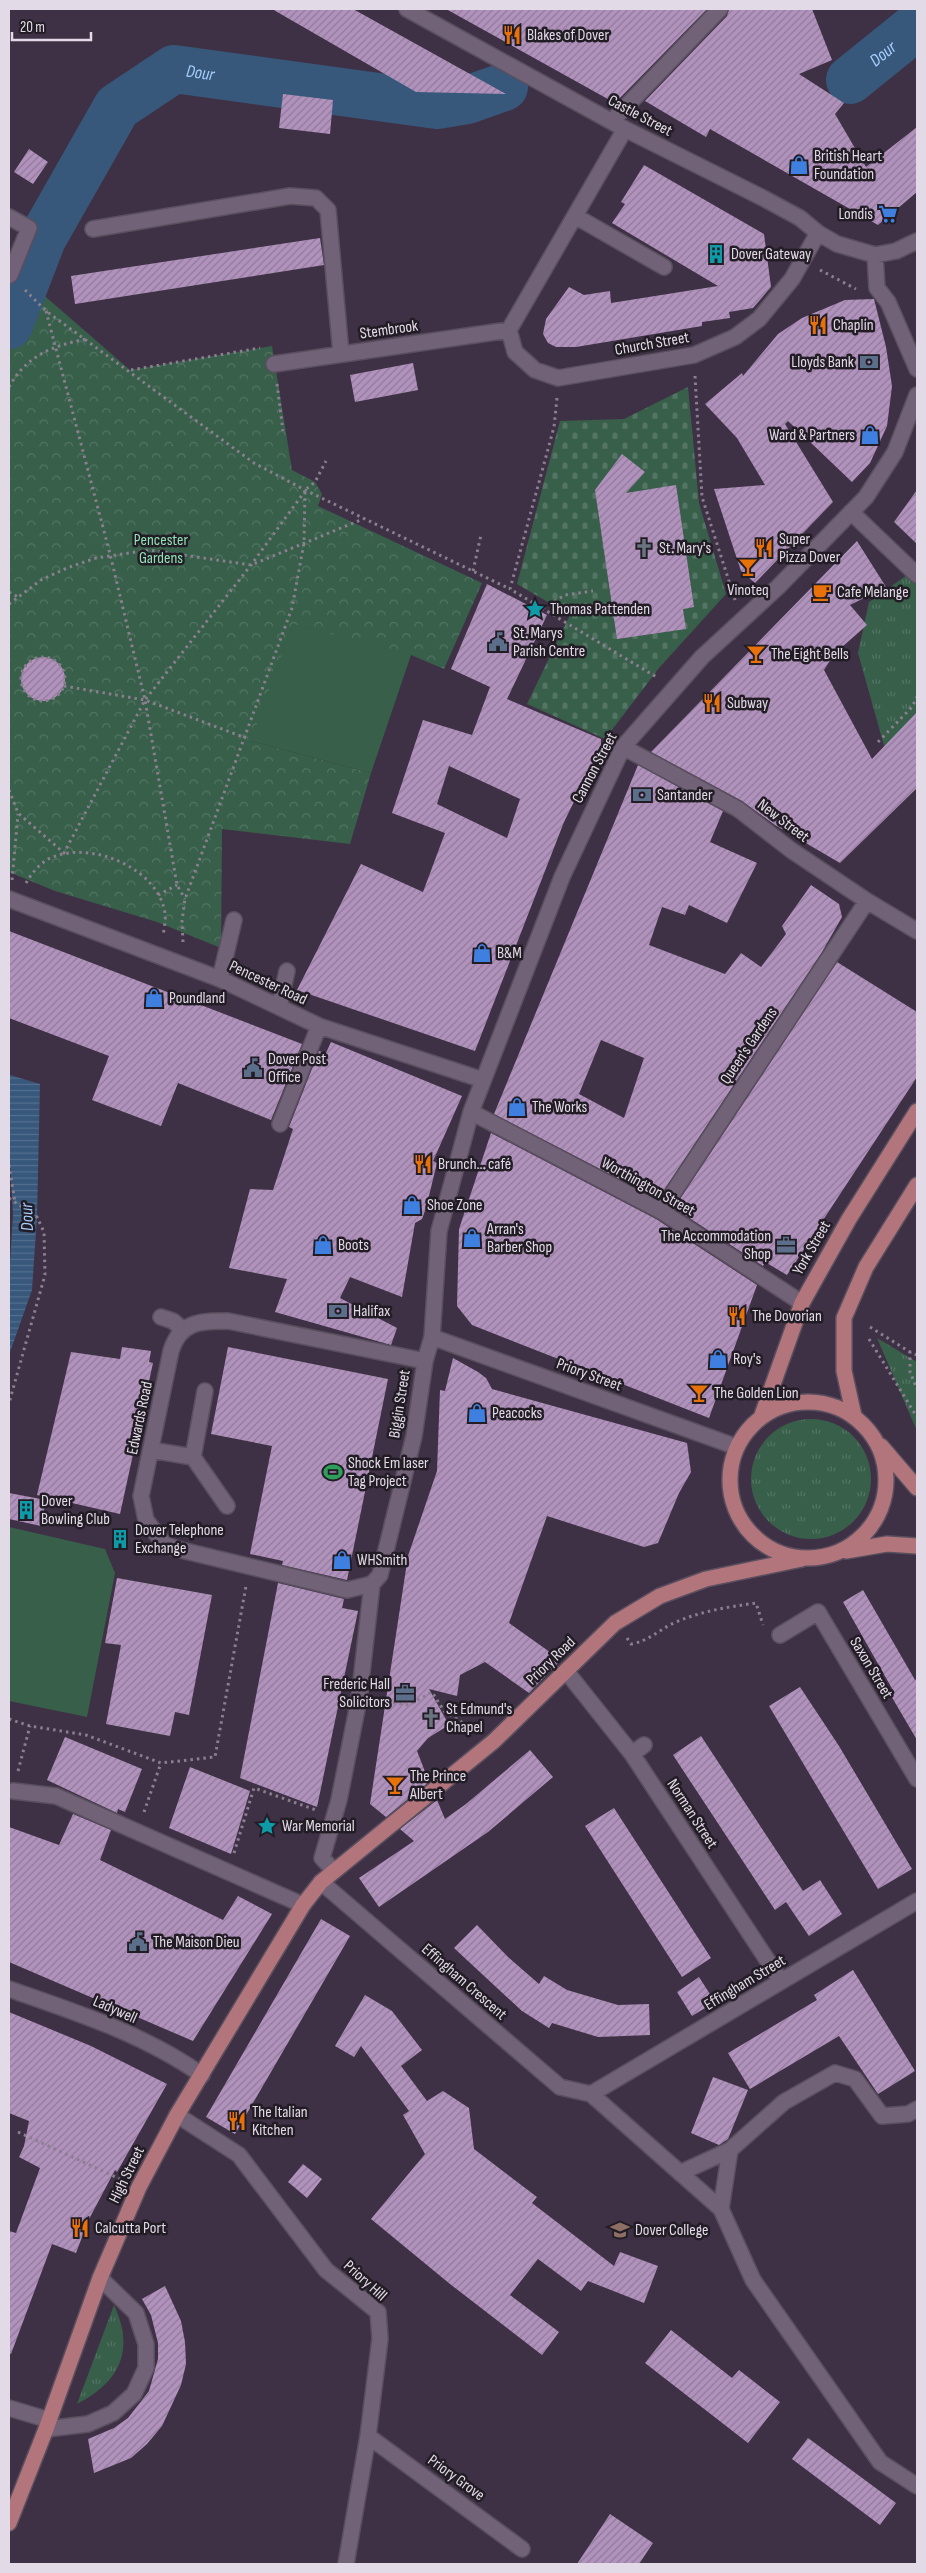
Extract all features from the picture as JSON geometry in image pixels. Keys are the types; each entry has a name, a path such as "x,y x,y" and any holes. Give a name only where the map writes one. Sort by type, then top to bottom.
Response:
{"main road":[{"name":"York Street","path":"762,1415 802,1303 849,1219 917,1111"},
{"path":"854,1416 844,1371 844,1318 866,1267 917,1185"},
{"path":"917,1488 854,1416 836,1406 816,1402 795,1402 762,1415 734,1446 729,1472 730,1493 736,1513 747,1531 763,1545 782,1555 802,1559 821,1558 840,1552 887,1544 917,1546"},
{"path":"840,1552 859,1540 873,1524 883,1504 886,1475 884,1460 875,1440"},
{"name":"Priory Road","path":"334,1871 494,1741 615,1623 660,1596 706,1579 802,1559"},
{"name":"High Street","path":"9,2523 48,2425 100,2278 139,2187 178,2115 303,1905 321,1882 334,1871"}],"street":[{"name":"Castle Street","path":"407,9 619,125 800,218 818,233 837,244 875,255"},
{"path":"558,378 535,370 515,352 509,330 575,216 619,125 720,9"},
{"path":"94,229 290,196 316,198 328,210 342,354"},
{"path":"575,216 664,267"},
{"path":"9,217 29,228 10,275"},
{"name":"Church Street","path":"558,378 694,355 735,337 759,320 804,262 818,233"},
{"path":"917,241 896,251 875,255 877,288 888,302 917,369"},
{"name":"Stembrook","path":"274,364 509,330"},
{"name":"Cannon Street","path":"483,1080 562,877 623,747 674,688 742,619 778,587 866,497 895,452 917,394"},
{"path":"851,512 917,576"},
{"name":"New Street","path":"623,747 738,809 791,850 867,901 917,931"},
{"name":"Pencester Road","path":"14,901 220,979 319,1026 483,1080"},
{"name":"Queen's Gardens","path":"661,1211 867,901"},
{"path":"220,979 234,920"},
{"path":"279,1007 287,971"},
{"path":"280,1124 319,1026"},
{"path":"471,1112 483,1080"},
{"name":"Worthington Street","path":"471,1112 661,1211 802,1303"},
{"name":"Biggin Street","path":"334,1871 322,1858 359,1699 372,1584 380,1575 412,1446 425,1361 432,1337 439,1231 471,1112"},
{"path":"161,1317 173,1320 182,1330 207,1321 228,1321 425,1361"},
{"name":"Edwards Road","path":"182,1330 175,1339 171,1351 140,1496 146,1520 164,1544 249,1568 347,1590 372,1584"},
{"name":"Priory Street","path":"432,1337 734,1446"},
{"path":"192,1457 205,1391"},
{"path":"151,1450 192,1457 227,1506"},
{"name":"Saxon Street","path":"780,1635 818,1612 917,1779"},
{"name":"Norman Street","path":"566,1671 638,1750 781,1982"},
{"path":"13,1791 56,1796 229,1870 303,1905"},
{"name":"Effingham Crescent","path":"321,1882 560,2088 592,2094"},
{"name":"Effingham Street","path":"592,2094 917,1901"},
{"name":"Ladywell","path":"9,1988 95,2018 178,2058 202,2074"},
{"path":"680,2173 730,2150 784,2102 835,2073 855,2079 882,2116 908,2114 917,2109"},
{"path":"592,2094 721,2209 752,2280 880,2462 917,2486"},
{"name":"Priory Hill","path":"178,2115 239,2155 326,2270 378,2312 380,2339 368,2436 346,2564"},
{"path":"721,2209 730,2150"},
{"path":"9,2408 48,2425 88,2424 113,2413 134,2394 146,2368 146,2344 136,2313 100,2278"},
{"name":"Priory Grove","path":"368,2436 522,2549"}],"path":[{"path":"804,262 861,292"},
{"path":"10,275 46,311 130,370 254,463 363,519 510,589 674,688"},
{"path":"46,311 57,345 145,700 177,885 185,898"},
{"path":"9,387 15,376 32,358 57,345 86,339"},
{"path":"130,370 272,346 283,431"},
{"path":"694,355 702,497 742,619"},
{"path":"510,589 554,427 558,378"},
{"path":"64,853 145,700 251,565 305,490 315,482 326,461"},
{"path":"184,966 182,920 185,898 246,738 292,608 304,543 305,490"},
{"path":"9,604 41,580 67,568 110,554 149,550 251,565 363,519"},
{"path":"473,571 481,535"},
{"path":"542,608 565,595 593,591"},
{"path":"9,592 18,597"},
{"path":"48,657 61,665 64,672 64,686 56,697 43,701 36,700 25,691 22,684 23,670 34,659 48,657"},
{"path":"64,686 145,700 246,738"},
{"path":"878,742 912,707 917,697"},
{"path":"9,790 18,813 14,901"},
{"path":"18,813 64,853"},
{"path":"14,901 36,869 51,857 64,853 85,852 104,856 128,866 144,876 158,895 164,912 162,957"},
{"path":"158,895 177,885"},
{"path":"9,1165 15,1202"},
{"path":"9,1198 37,1217 44,1232 45,1275 9,1403"},
{"path":"870,1326 917,1356"},
{"path":"869,1339 917,1417"},
{"path":"910,1352 910,1372 917,1389"},
{"path":"9,1719 30,1726 86,1735 160,1763 215,1757 249,1568"},
{"path":"627,1638 631,1644 642,1642 674,1623 701,1612 756,1603"},
{"path":"359,1699 409,1705 432,1692 444,1711 494,1741"},
{"path":"13,1791 30,1726"},
{"path":"137,1832 160,1763"},
{"path":"229,1870 254,1788 333,1817"},
{"path":"18,2132 139,2187"}],"green space":[{"name":"Pencester Gardens","path":"9,265 130,370 272,346 292,470 315,482 322,494 318,506 482,583 444,669 411,655 251,741 371,773 350,844 222,829 221,948 157,922 55,891 9,872"},
{"path":"688,387 699,503 726,594 659,668 605,739 527,704 570,615 517,584 560,421 624,419"},
{"path":"917,568 917,712 885,749 858,653 869,602"},
{"path":"293,624 411,655 371,773 251,741"},
{"path":"877,1338 917,1362 917,1431"},
{"path":"811,1419 834,1424 844,1429 853,1437 861,1446 866,1456 871,1479 866,1502 861,1512 853,1521 844,1529 834,1534 811,1539 788,1534 778,1529 769,1521 761,1512 756,1502 751,1479 756,1456 761,1446 769,1437 778,1429 788,1424"},
{"path":"9,1527 105,1549 115,1573 87,1717 9,1701"},
{"path":"114,2305 123,2336 123,2350 120,2363 104,2386 77,2404"}],"water":[{"path":"10,1075 40,1084 37,1217 32,1290 9,1355 9,1281 13,1214 9,1147"}],"building":[{"path":"272,9 353,9 506,94 416,92"},
{"path":"446,9 707,9 615,103"},
{"path":"729,9 812,9 832,60 799,74 844,103 835,114 866,167 917,127 917,192 878,225 710,129 706,137 645,101 727,16"},
{"path":"283,94 333,100 330,134 279,128"},
{"path":"29,149 48,162 33,184 14,172"},
{"name":"Dover Gateway","path":"644,165 764,234 771,287 753,308 729,312 730,318 702,322 702,326 576,347 556,347 548,343 543,334 546,319 569,287 584,295 610,291 611,303 718,286 612,223 625,204 621,202"},
{"path":"320,238 324,265 75,304 71,276"},
{"path":"874,299 886,347 892,386 887,426 870,463 852,482 788,421 785,424 833,502 755,583 741,571 714,489 765,485 737,438 705,404 742,373 743,376 778,334 802,318 845,300"},
{"path":"413,363 418,390 355,402 350,375"},
{"name":"St. Mary's","path":"622,454 645,472 626,493 676,485 694,607 683,609 686,629 617,639 595,490"},
{"path":"917,490 917,544 894,522"},
{"path":"857,541 886,587 850,605 867,625 834,654 824,670 872,759 917,712 917,788 840,863 775,825 742,801 651,752"},
{"path":"487,584 547,615 507,699 601,739 601,747 564,822 475,1051 297,990 361,864 423,892 445,833 392,813 423,720 472,735 490,687 451,669","holes":["449,766 520,799 507,838 437,804"]},
{"path":"39,657 47,657 59,663 65,679 59,695 47,701 39,701 27,695 21,683 21,675 27,663"},
{"path":"638,765 723,811 710,842 757,863 727,923 689,905 685,915 662,907 649,945 725,974 741,953 761,967 786,934 782,926 811,885 839,904 842,917 822,952 658,1199 494,1114","holes":["601,1040 644,1058 624,1118 579,1094"]},
{"path":"9,931 302,1044 271,1120 178,1083 161,1126 92,1100 109,1056 9,1018"},
{"path":"837,962 917,1012 917,1077 787,1275 765,1262 763,1266 674,1208"},
{"path":"331,1042 462,1096 433,1161 437,1163 422,1219 415,1223 402,1297 350,1277 340,1298 397,1328 391,1345 275,1312 287,1279 229,1268 250,1189 273,1190 293,1129 289,1127 319,1051 326,1053"},
{"path":"491,1133 656,1219 757,1285 709,1418 472,1325 457,1306 459,1229"},
{"path":"122,1347 151,1351 149,1362 153,1363 120,1514 37,1495 71,1352 120,1359"},
{"path":"228,1347 388,1379 347,1580 282,1565 283,1561 250,1554 272,1446 211,1434"},
{"path":"453,1358 486,1378 492,1389 687,1443 691,1472 679,1493 658,1543 644,1547 547,1516 509,1623 561,1660 529,1693 485,1662 460,1675 457,1696 429,1689 449,1725 428,1738 417,1751 429,1782 386,1817 370,1804 408,1556 437,1471 440,1390 445,1391"},
{"name":"Dover Bowling Club","path":"9,1493 46,1500 41,1526 9,1519"},
{"path":"117,1578 212,1595 189,1715 175,1712 170,1736 106,1724 121,1645 105,1643"},
{"path":"278,1583 344,1599 342,1608 358,1611 317,1807 240,1778"},
{"path":"863,1590 915,1680 917,1679 917,1740 890,1694 894,1692 843,1602"},
{"path":"800,1687 839,1746 912,1869 878,1889 769,1706"},
{"path":"701,1736 803,1891 820,1880 842,1914 809,1936 786,1902 775,1910 673,1755"},
{"path":"65,1737 142,1769 125,1812 118,1809 117,1813 47,1780"},
{"path":"530,1750 553,1777 488,1832 379,1907 359,1878 414,1841 400,1829 437,1800 445,1819 466,1804"},
{"path":"190,1767 250,1791 231,1854 169,1828"},
{"path":"614,1808 711,1958 682,1977 585,1826"},
{"name":"The Maison Dieu","path":"73,1814 111,1830 100,1860 223,1920 238,1896 272,1914 193,2041 9,1962 9,1827 59,1845"},
{"path":"321,1919 350,1936 235,2134 206,2117"},
{"path":"477,1925 508,1957 539,1984 544,1976 567,1990 618,2005 649,2004 650,2035 598,2037 552,2023 549,2028 522,2011 454,1948"},
{"path":"853,1970 915,2071 878,2094 839,2036 750,2089 728,2053 817,2000 814,1995"},
{"path":"699,1977 715,2002 692,2016 677,1992"},
{"path":"365,1995 392,2011 422,2050 401,2066 427,2101 443,2091 469,2108 474,2149 537,2197 532,2203 614,2266 620,2252 658,2266 644,2303 588,2281 581,2291 538,2259 510,2295 559,2332 542,2355 450,2284 371,2219 425,2154 403,2115 409,2111 361,2046 354,2057 335,2046"},
{"path":"9,2012 91,2046 167,2084 117,2172 115,2170 88,2221 76,2253 52,2244 11,2354 9,2353 9,2231 16,2233 40,2168 19,2157 24,2146 29,2121 9,2113"},
{"path":"713,2077 748,2090 728,2139 719,2145 691,2133"},
{"path":"303,2164 322,2179 307,2198 288,2182"},
{"path":"165,2286 181,2321 185,2342 186,2364 181,2385 162,2426 147,2444 131,2458 94,2473 88,2439 114,2428 128,2418 149,2391 158,2359 158,2343 151,2315 142,2299"},
{"path":"671,2330 732,2378 739,2370 780,2402 748,2443 645,2363"},
{"path":"808,2438 896,2503 880,2525 792,2459"},
{"path":"610,2514 653,2543 639,2564 577,2564"}],"waterway":[{"name":"Dour","path":"850,80 917,26"},
{"name":"Dour","path":"9,325 42,239 117,107 174,69 437,105 467,100 504,87"}],"place":[{"name":"Blakes of Dover","path":"512,35"},
{"name":"British Heart Foundation","path":"799,165"},
{"name":"Londis","path":"888,214"},
{"name":"Dover Gateway","path":"716,254"},
{"name":"Chaplin","path":"818,325"},
{"name":"Lloyds Bank","path":"869,362"},
{"name":"Ward & Partners","path":"870,435"},
{"name":"St. Mary's","path":"644,548"},
{"name":"Super Pizza Dover","path":"764,548"},
{"name":"Vinoteq","path":"748,567"},
{"name":"Cafe Melange","path":"822,592"},
{"name":"Thomas Pattenden","path":"535,609"},
{"name":"St. Marys Parish Centre","path":"498,642"},
{"name":"The Eight Bells","path":"756,654"},
{"name":"Subway","path":"712,703"},
{"name":"Santander","path":"642,795"},
{"name":"B&M","path":"482,953"},
{"name":"Poundland","path":"154,998"},
{"name":"Dover Post Office","path":"253,1068"},
{"name":"The Works","path":"517,1107"},
{"name":"Brunch... café","path":"423,1164"},
{"name":"Shoe Zone","path":"412,1205"},
{"name":"Arran's Barber Shop","path":"472,1238"},
{"name":"Boots","path":"323,1245"},
{"name":"The Accommodation Shop","path":"786,1245"},
{"name":"Halifax","path":"338,1311"},
{"name":"The Dovorian","path":"737,1316"},
{"name":"Roy's","path":"718,1359"},
{"name":"The Golden Lion","path":"699,1393"},
{"name":"Peacocks","path":"477,1413"},
{"name":"Shock Em laser Tag Project","path":"333,1472"},
{"name":"Dover Bowling Club","path":"26,1510"},
{"name":"Dover Telephone Exchange","path":"120,1539"},
{"name":"WHSmith","path":"342,1560"},
{"name":"Frederic Hall Solicitors","path":"405,1693"},
{"name":"St Edmund's Chapel","path":"431,1718"},
{"name":"The Prince Albert","path":"395,1785"},
{"name":"War Memorial","path":"267,1826"},
{"name":"The Maison Dieu","path":"138,1942"},
{"name":"The Italian Kitchen","path":"237,2121"},
{"name":"Calcutta Port","path":"80,2228"},
{"name":"Dover College","path":"620,2230"}]}
